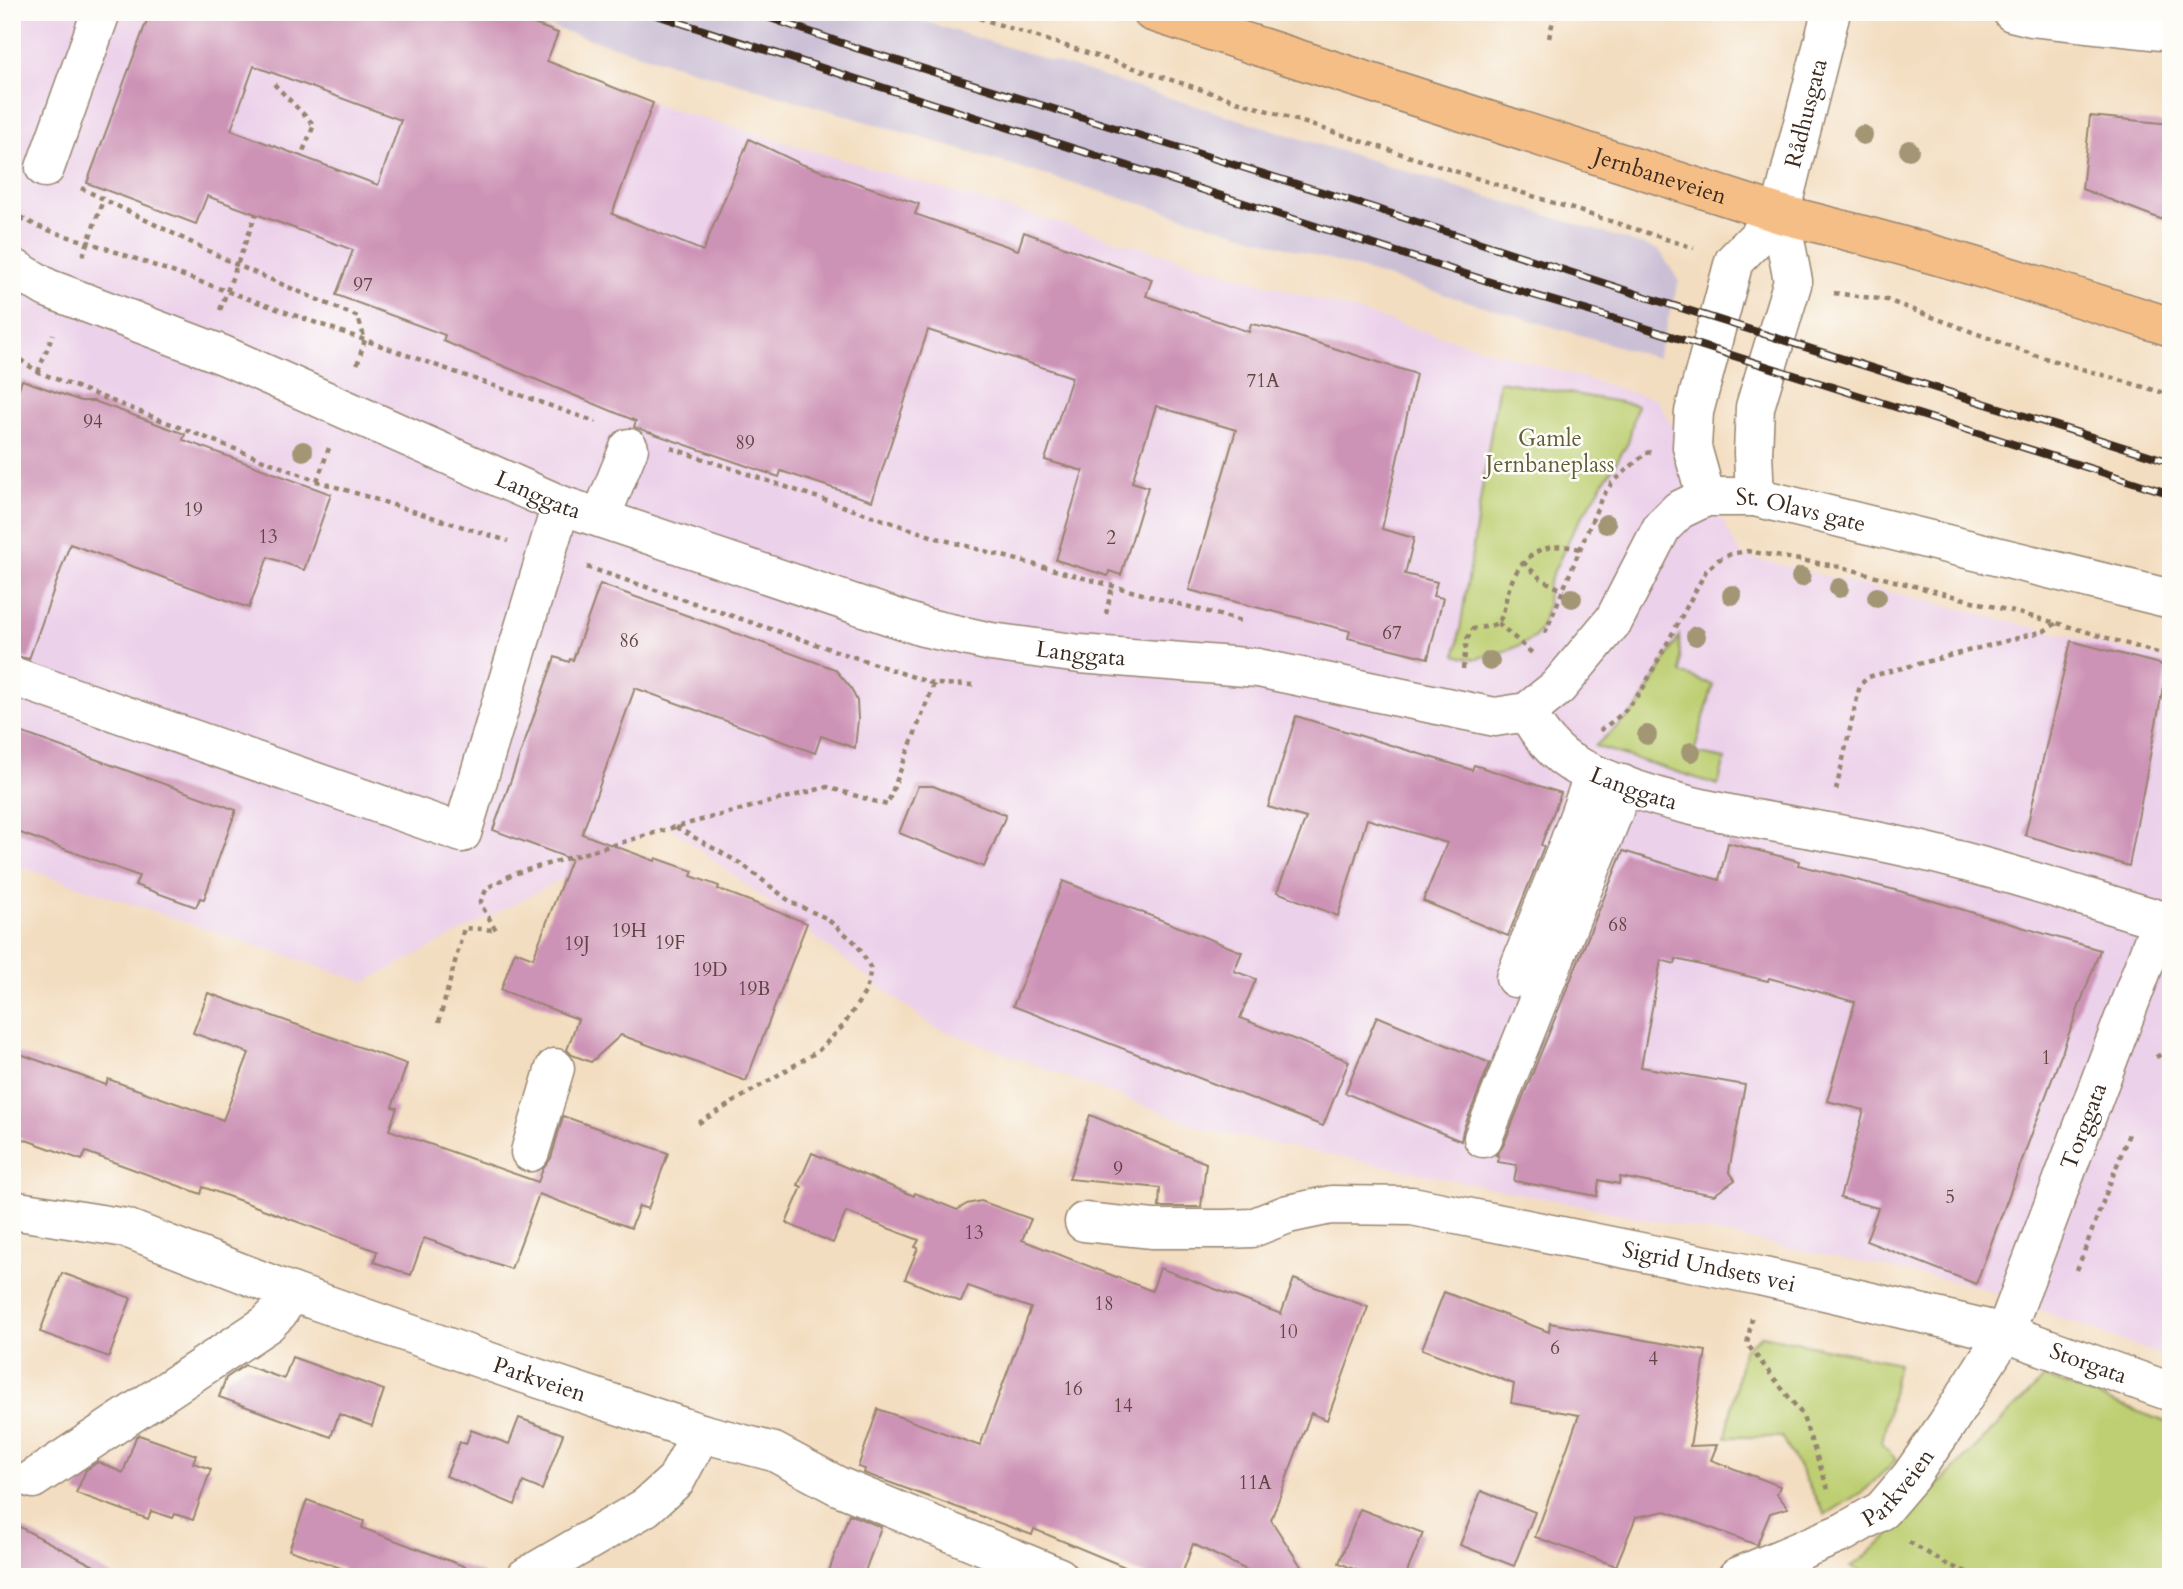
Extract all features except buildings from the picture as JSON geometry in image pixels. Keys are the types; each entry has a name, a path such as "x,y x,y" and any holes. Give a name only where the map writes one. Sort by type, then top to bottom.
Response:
{"main road":[{"name":"Jernbaneveien","path":"1152,12 1780,214 2004,273 2171,327"}],"street":[{"path":"45,168 101,12"},
{"name":"Rådhusgata","path":"1780,214 1831,12"},
{"path":"2012,12 2032,17 2171,32"},
{"path":"1755,497 1755,407 1793,281 1780,214"},
{"path":"1706,497 1692,447 1694,412 1730,274 1734,261 1780,214"},
{"name":"Langgata","path":"16,278 223,355 561,505 923,627 991,642 1102,656 1258,668 1495,718 1527,712 1537,731 1573,765 1608,779 1737,817 1891,844 2166,920"},
{"path":"601,517 617,437"},
{"name":"St. Olavs gate","path":"1527,712 1558,687 1614,620 1662,527 1679,510 1706,497 1755,497 2171,599"},
{"path":"12,676 462,834 561,505"},
{"path":"1515,978 1569,843 1608,779"},
{"path":"1482,1138 1614,811 1608,779"},
{"name":"Torggata","path":"2005,1333 2166,920"},
{"path":"530,1152 555,1068"},
{"name":"Sigrid Undsets vei","path":"1084,1222 1153,1229 1225,1229 1252,1227 1288,1214 1331,1205 1412,1206 1760,1276 2005,1333"},
{"name":"Parkveien","path":"12,1210 125,1228 291,1292 701,1433 774,1452 838,1486 1059,1577"},
{"path":"33,1479 267,1324 279,1312 291,1292"},
{"name":"Storgata","path":"2005,1333 2171,1392"},
{"name":"Parkveien","path":"1737,1577 1844,1532 1882,1510 1911,1476 2005,1333"},
{"path":"527,1577 646,1507 676,1480 701,1433"}],"path":[{"path":"960,12 1696,249"},
{"path":"1549,38 1555,12"},
{"path":"274,84 314,125 301,156"},
{"path":"45,168 103,201 237,265 358,317 365,340 352,379"},
{"path":"81,261 103,201"},
{"path":"12,212 34,226 365,340 617,437"},
{"path":"219,311 256,214"},
{"path":"1830,293 1887,300 2031,354 2171,395"},
{"path":"38,372 57,325"},
{"path":"12,354 38,372 317,481 508,542"},
{"path":"317,481 330,446"},
{"path":"669,447 937,538 1256,625"},
{"path":"1522,658 1545,633 1601,499 1612,483 1646,453 1655,452"},
{"path":"1498,623 1512,579 1523,562 1546,548 1563,544 1580,549"},
{"path":"1595,736 1623,713 1642,690 1706,572 1718,560 1747,551 1841,567 2057,623 2171,657"},
{"path":"1523,562 1541,579 1564,590"},
{"path":"1498,623 1530,652"},
{"path":"1462,677 1466,639 1473,629 1498,623"},
{"path":"1833,803 1860,685 1868,677 2044,631 2057,623"},
{"path":"439,1023 464,928 496,930 480,903 487,888 513,874 827,787 887,805 934,684"},
{"path":"676,827 743,865 792,903 826,918 858,944 871,969 866,990 843,1026 818,1051 697,1124"},
{"path":"1760,1276 1747,1344 1802,1414 1844,1532"},
{"path":"1927,1553 1948,1565 1980,1577"}],"shaded area":[{"path":"12,12 342,12 1658,400 1741,555 2171,661 2171,1359 1973,1285 1211,1131 932,1026 666,824 365,982 12,864"},
{"path":"500,12 894,12 1659,250 1679,281 1657,358"}],"green space":[{"name":"Gamle Jernbaneplass","path":"1499,381 1637,405 1628,443 1573,531 1553,573 1548,585 1547,607 1541,627 1534,638 1512,649 1473,659 1456,655"},
{"path":"1679,636 1681,673 1713,685 1694,753 1725,759 1718,785 1595,746 1638,708"},
{"path":"1762,1335 1898,1363 1882,1443 1896,1460 1865,1490 1825,1515 1782,1437 1726,1437 1743,1350"},
{"path":"2045,1377 2171,1424 2171,1577 1882,1577 1851,1567 1880,1544"}],"railway":[{"path":"647,12 1506,287 1636,325 2171,494"},
{"path":"753,12 856,48 1371,207 1646,297 2171,462"}]}
